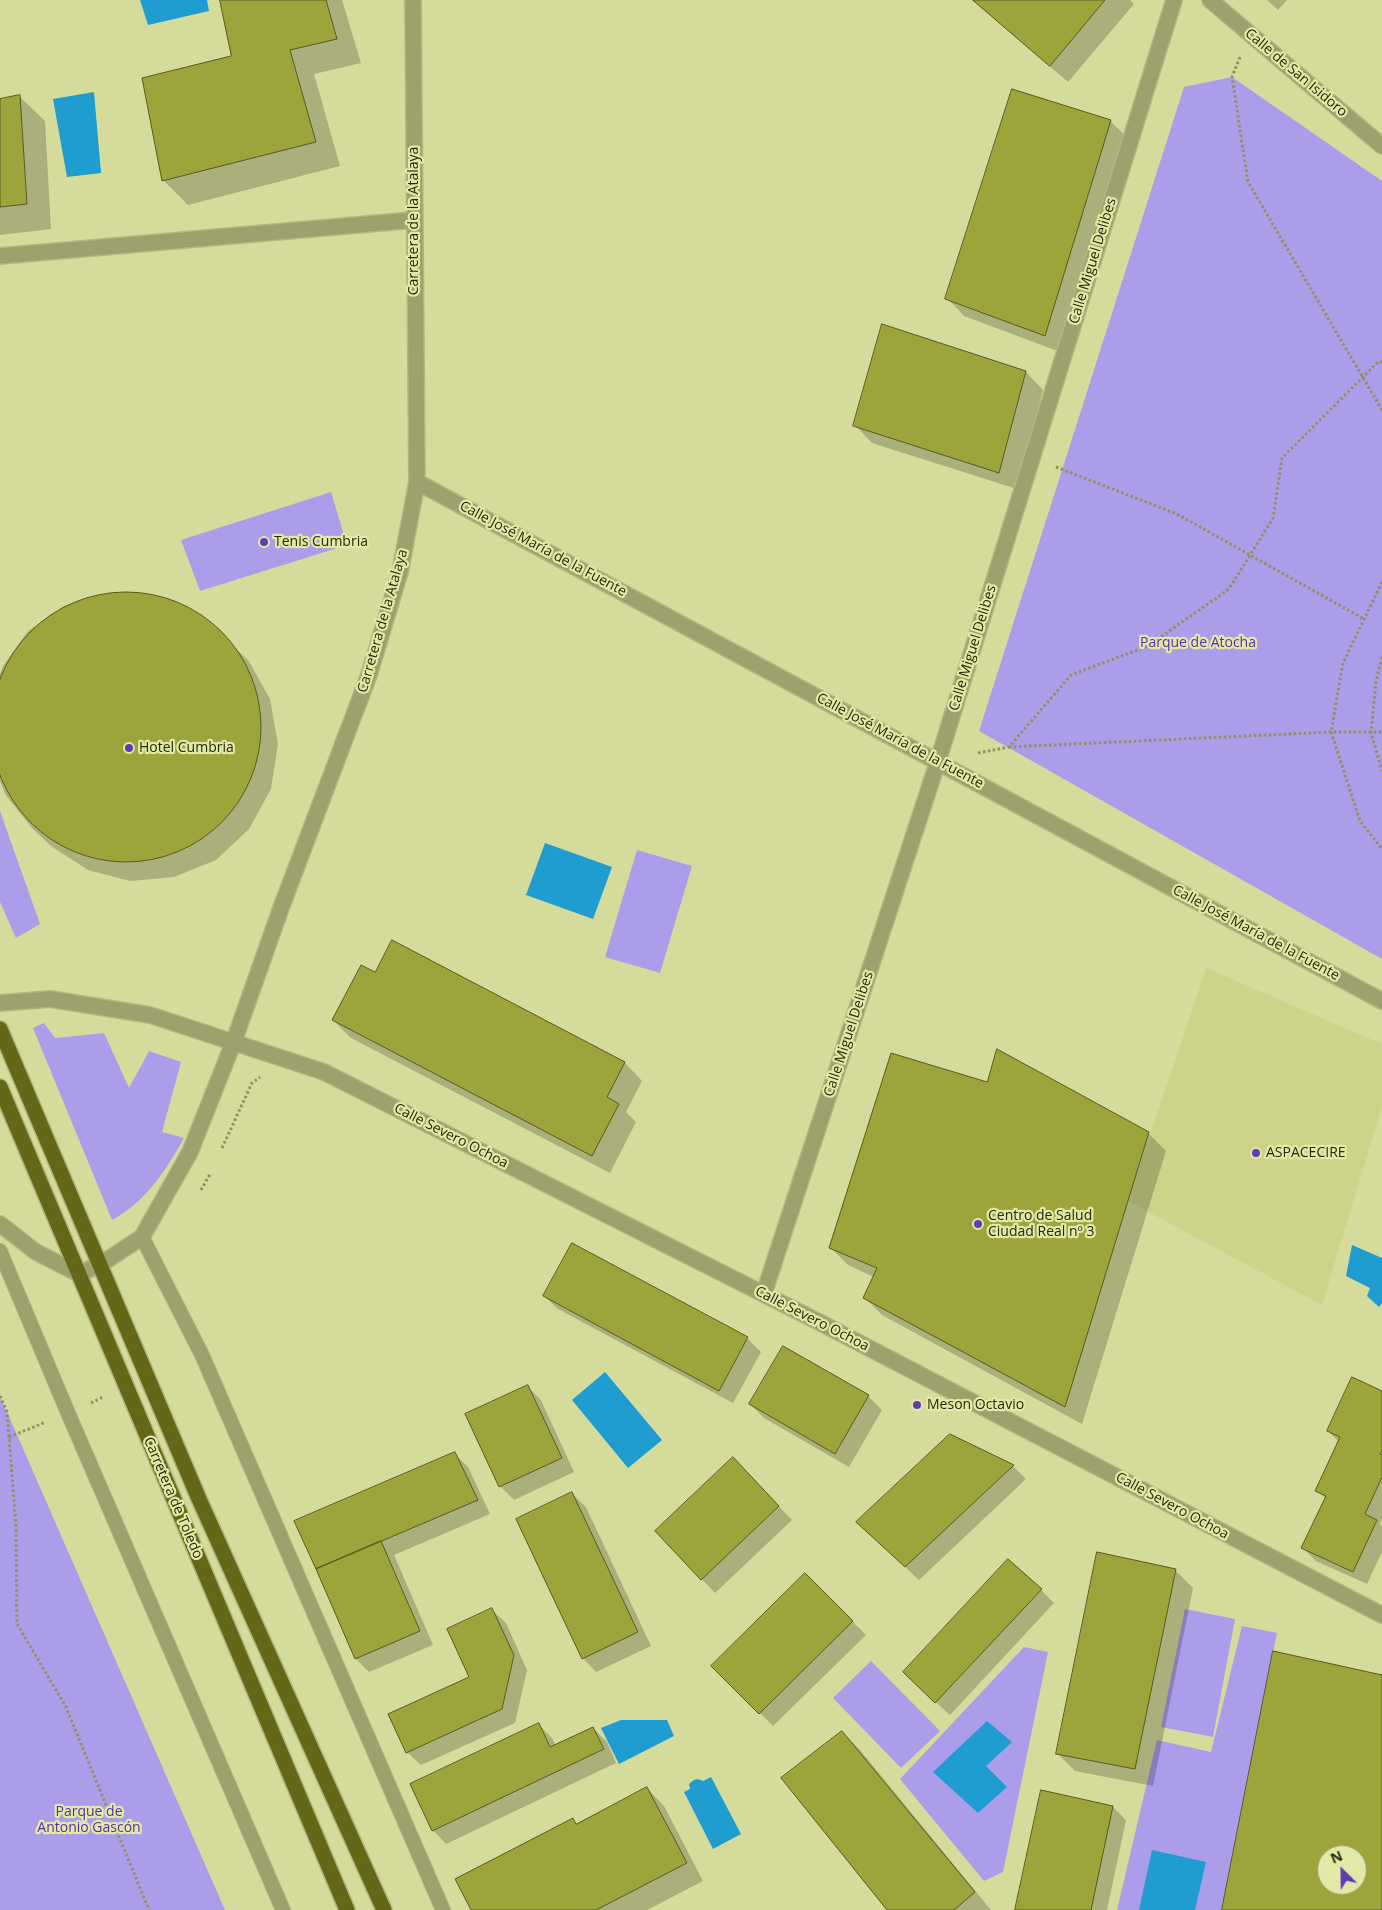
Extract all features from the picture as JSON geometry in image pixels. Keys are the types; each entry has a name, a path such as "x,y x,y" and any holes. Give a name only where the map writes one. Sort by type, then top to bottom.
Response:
{"highway":[{"path":"0,1028 200,1499 384,1910"},
{"name":"Carretera de Toledo","path":"0,1087 347,1910"}],"street":[{"name":"Carretera de la Atalaya","path":"142,1237 190,1152 234,1041 281,908 369,675 400,572 417,482 413,0"},
{"name":"Calle Miguel Delibes","path":"764,1293 938,761 1174,0"},
{"name":"Calle de San Isidoro","path":"1210,0 1382,146"},
{"path":"0,256 414,220"},
{"name":"Calle José María de la Fuente","path":"417,482 1382,1001"},
{"name":"Calle Severo Ochoa","path":"0,1003 50,999 150,1015 324,1072 764,1293 1382,1615"},
{"path":"0,1224 36,1252 79,1274 101,1264 142,1237"}],"lane":[{"path":"142,1237 202,1355 443,1910"},
{"path":"0,1251 283,1910"}],"path":[{"path":"1250,34 1232,77 1248,182 1382,410"},
{"path":"1009,747 1071,675 1148,646 1229,589 1273,518 1282,458 1379,361 1382,362"},
{"path":"1055,467 1178,514 1364,619"},
{"path":"1382,582 1343,663 1331,732 1360,821 1382,849"},
{"path":"1382,657 1376,681 1370,733 1382,772"},
{"path":"938,761 1009,747 1331,732 1382,732"},
{"path":"0,1396 7,1412 16,1526 16,1624 66,1707 149,1910"}],"shaded area":[{"name":"ASPACECIRE","path":"1206,968 1382,1044 1382,1106 1322,1305 1128,1201"}],"green space":[{"name":"Parque de Atocha","path":"1232,77 1382,181 1382,959 979,731 1184,87"},
{"name":"Tenis Cumbria","path":"331,492 347,545 200,591 181,540"},
{"path":"0,811 40,924 16,938 0,902"},
{"path":"637,850 692,866 660,973 605,957"},
{"path":"44,1023 55,1038 104,1033 129,1088 149,1051 181,1062 162,1132 184,1138 170,1162 145,1195 124,1213 112,1220 33,1028"},
{"name":"Parque de Antonio Gascón","path":"0,1398 7,1412 225,1910 0,1910"},
{"path":"1185,1609 1235,1619 1213,1737 1161,1727"},
{"path":"1242,1626 1277,1633 1222,1910 1117,1910 1157,1740 1211,1752"},
{"path":"1024,1647 1048,1652 1003,1872 984,1881 900,1779"},
{"path":"871,1661 940,1731 901,1768 833,1698"}],"water":[{"path":"140,0 207,0 209,11 148,25"},
{"path":"94,92 101,173 67,177 53,99"},
{"path":"545,843 612,867 593,919 526,895"},
{"path":"1352,1245 1382,1258 1382,1303 1379,1307 1367,1296 1370,1288 1346,1276"},
{"path":"605,1372 662,1440 628,1468 572,1400"},
{"path":"621,1720 667,1720 674,1736 619,1764 601,1728"},
{"path":"987,1721 1012,1742 986,1766 1007,1787 978,1813 933,1772"},
{"path":"711,1777 741,1834 713,1849 684,1792 690,1789 689,1784 694,1780 703,1781"},
{"path":"1152,1850 1206,1862 1195,1910 1139,1910"}],"building":[{"path":"220,0 326,0 337,39 290,50 316,142 162,181 142,78 231,56"},
{"path":"973,0 1105,0 1050,66"},
{"path":"1012,89 1111,120 1045,336 945,299"},
{"path":"20,95 27,204 0,207 0,99"},
{"path":"882,324 1026,371 999,473 853,426"},
{"name":"Hotel Cumbria","path":"126,592 152,595 178,603 201,615 221,632 238,652 250,675 258,701 261,727 258,753 250,779 238,802 221,822 201,839 178,851 152,859 126,862 100,859 74,851 51,839 31,822 14,802 2,779 -6,753 -9,727 -6,701 2,675 14,652 31,632 51,615 74,603 100,595"},
{"path":"392,940 625,1062 607,1097 619,1104 592,1156 332,1020 361,965 375,972"},
{"name":"Centro de Salud Ciudad Real nº 3","path":"997,1049 1149,1132 1065,1407 863,1298 877,1268 829,1248 891,1053 987,1082"},
{"path":"572,1243 748,1337 719,1391 543,1296"},
{"path":"783,1346 869,1395 835,1454 749,1404"},
{"path":"1352,1377 1382,1391 1382,1451 1380,1454 1382,1455 1382,1477 1365,1514 1377,1520 1353,1572 1301,1548 1326,1496 1315,1491 1340,1437 1327,1431"},
{"path":"528,1385 562,1458 499,1487 465,1414"},
{"path":"950,1434 1014,1465 905,1567 856,1522"},
{"path":"455,1452 478,1500 316,1569 294,1521"},
{"path":"733,1457 779,1506 701,1580 655,1531"},
{"path":"572,1492 638,1632 582,1659 516,1519"},
{"path":"381,1541 420,1631 355,1659 316,1569"},
{"path":"1097,1552 1176,1569 1135,1769 1056,1754"},
{"path":"1008,1559 1042,1589 935,1703 903,1672"},
{"path":"805,1573 853,1621 759,1714 711,1666"},
{"path":"492,1608 514,1655 502,1709 406,1753 388,1714 469,1677 447,1629"},
{"path":"1273,1651 1382,1675 1382,1910 1222,1910"},
{"path":"539,1723 550,1747 593,1727 604,1749 432,1831 410,1784"},
{"path":"842,1731 975,1892 954,1910 887,1910 781,1778"},
{"path":"647,1787 687,1863 596,1910 471,1910 455,1879 573,1818 576,1824"},
{"path":"1041,1790 1113,1806 1091,1910 1015,1910"}],"place":[{"name":"Tenis Cumbria","path":"264,542"},
{"name":"Hotel Cumbria","path":"129,748"},
{"name":"ASPACECIRE","path":"1256,1153"},
{"name":"Centro de Salud Ciudad Real nº 3","path":"978,1224"},
{"name":"Meson Octavio","path":"917,1405"}]}
